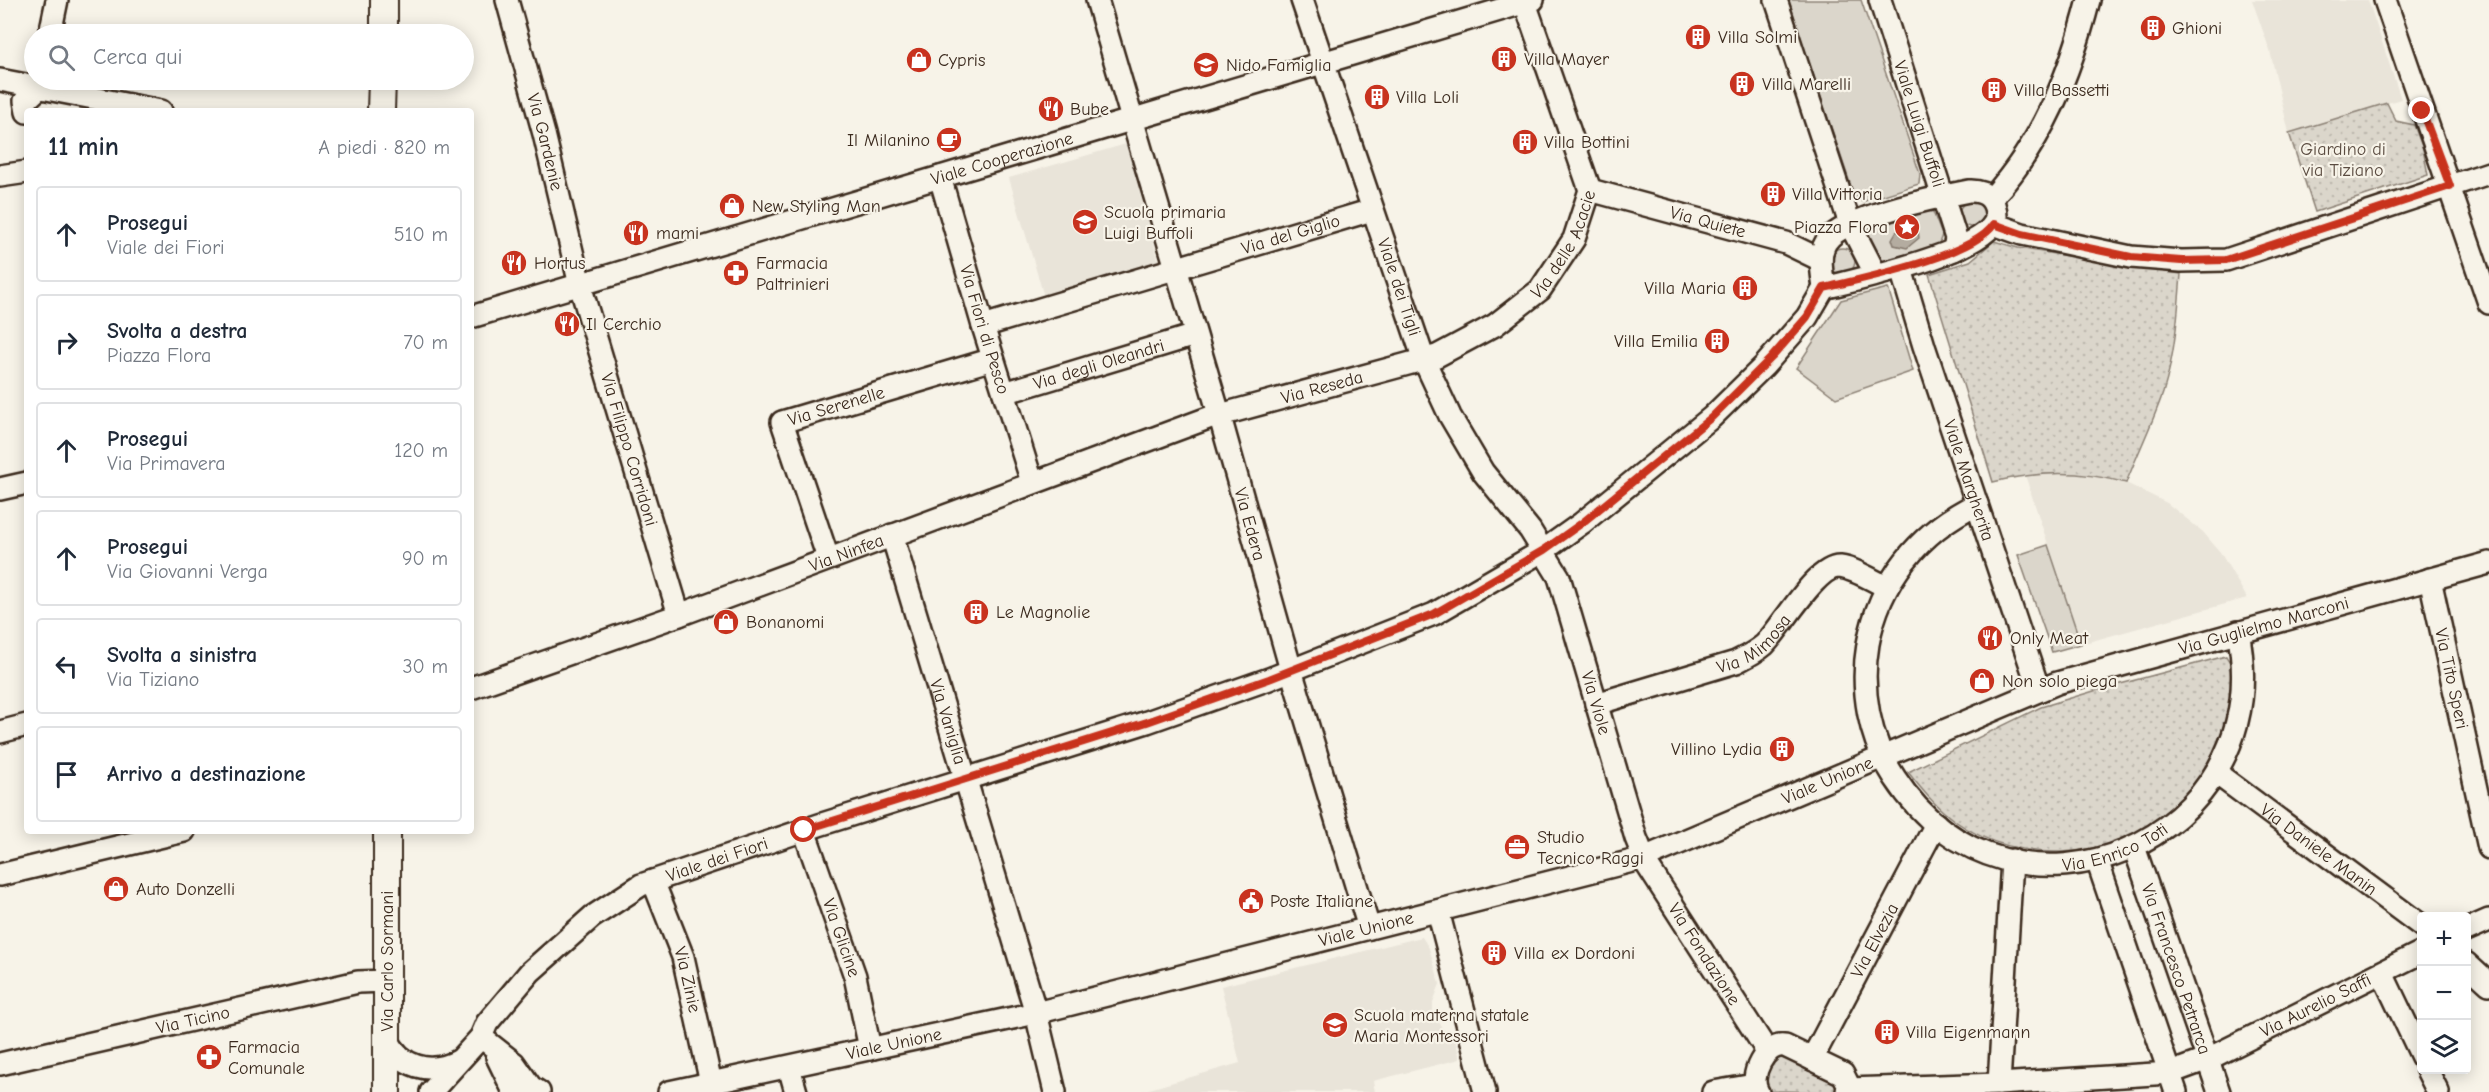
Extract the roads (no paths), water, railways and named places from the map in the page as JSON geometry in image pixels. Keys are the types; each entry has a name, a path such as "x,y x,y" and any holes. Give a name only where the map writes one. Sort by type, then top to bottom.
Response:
{"main road":[{"path":"384,0 384,24"},
{"path":"381,108 382,90"},
{"name":"Via Carlo Sormani","path":"387,834 387,1092"}],"street":[{"path":"52,24 57,0"},
{"name":"Via Gardenie","path":"507,0 544,134 580,285"},
{"name":"Via Edera","path":"1097,0 1219,414 1291,670 1369,928"},
{"name":"Viale dei Tigli","path":"1302,0 1424,360 1450,416 1483,472 1544,550"},
{"path":"1776,0 1850,224 1875,275"},
{"name":"Viale Luigi Buffoli","path":"1880,0 1956,238 1954,250"},
{"path":"1991,199 2006,182 2047,121 2077,47 2089,0"},
{"path":"2385,0 2489,303"},
{"name":"Viale Cooperazione","path":"474,316 1527,1"},
{"name":"Via delle Acacie","path":"1424,360 1437,356 1495,325 1540,291 1574,239 1590,189 1527,1"},
{"path":"0,80 24,82"},
{"path":"26,108 25,101 34,90"},
{"path":"70,90 148,108"},
{"path":"0,176 24,172"},
{"path":"1989,229 2131,257 2181,261 2226,260 2489,173"},
{"name":"Via Fiori di Pesco","path":"940,177 983,326 1032,482"},
{"name":"Via Quiete","path":"1590,189 1786,243 1821,260"},
{"path":"1973,190 1984,193 1991,199 1996,210 1989,229 1954,250 1901,269 1824,288 1821,260 1827,241 1836,232 1850,224 1942,196 1973,190"},
{"name":"Via del Giglio","path":"983,326 1372,210"},
{"name":"Viale Margherita","path":"1901,269 1924,346 2039,690"},
{"name":"Via Filippo Corridoni","path":"580,285 679,615"},
{"name":"Viale dei Fiori","path":"431,1092 445,1079 458,1061 487,1042 487,1023 531,972 568,936 619,899 653,881 804,830 1147,722 1291,670 1434,614 1544,550 1582,523 1712,417 1764,366 1807,317 1824,288"},
{"name":"Via degli Oleandri","path":"1004,393 1195,335"},
{"name":"Via Serenelle","path":"828,558 782,422 993,359"},
{"name":"Via Reseda","path":"1219,414 1424,360"},
{"name":"Via Ninfea","path":"474,687 679,615 1219,414"},
{"path":"0,489 24,484"},
{"name":"Via Enrico Toti","path":"1977,504 1945,522 1925,538 1899,567 1887,587 1870,632 1865,676 1869,716 1884,758 1910,799 1936,824 1971,845 2012,860 2059,865 2097,860 2134,847 2180,817 2199,797 2216,773 2234,733 2240,713 2243,667 2238,632"},
{"name":"Via Vaniglia","path":"892,535 1036,1013 1055,1092"},
{"name":"Via Viole","path":"1544,550 1559,577 1644,858"},
{"name":"Via Guglielmo Marconi","path":"2039,690 2489,563"},
{"name":"Via Mimosa","path":"1596,704 1736,662 1750,655 1764,645 1820,577 1833,568 1846,569 1887,587"},
{"name":"Via Tito Speri","path":"2430,579 2489,848"},
{"name":"Viale Unione","path":"669,1092 1036,1013 1644,858 1884,758 2039,690"},
{"path":"0,732 24,726"},
{"name":"Via Daniele Manin","path":"2216,773 2417,923"},
{"name":"Via Elvezia","path":"1812,1059 1936,824"},
{"name":"Via Glicine","path":"804,830 855,976 870,1049"},
{"path":"0,875 171,834"},
{"name":"Via Francesco Petrarca","path":"2134,847 2219,1092"},
{"name":"Via Fondazione","path":"1644,858 1650,871 1767,1051"},
{"path":"1999,1084 2012,860"},
{"path":"2097,860 2173,1082"},
{"name":"Via Zinie","path":"653,881 683,957 711,1083"},
{"path":"1438,910 1485,1092"},
{"path":"2471,928 2489,920"},
{"name":"Via Aurelio Saffi","path":"1847,1090 1999,1084 2173,1082 2208,1059 2417,954"},
{"path":"2469,966 2489,984"},
{"path":"2382,973 2417,1048"},
{"name":"Via Ticino","path":"0,1064 358,982 387,981"},
{"path":"387,1038 392,1050 399,1058 416,1067 441,1067 458,1061"},
{"path":"487,1042 514,1092"},
{"path":"487,1042 514,1063 531,1087 539,1092"},
{"path":"1713,1092 1756,1088 1755,1076 1767,1051 1774,1046 1782,1045 1843,1074 1847,1090"},
{"path":"789,1066 796,1092"},
{"path":"2429,1074 2438,1092"}],"place":[{"name":"Ghioni","path":"2153,28"},
{"name":"Villa Solmi","path":"1698,37"},
{"name":"Villa Mayer","path":"1504,59"},
{"name":"Cypris","path":"919,60"},
{"name":"Nido Famiglia","path":"1206,65"},
{"name":"Villa Marelli","path":"1742,84"},
{"name":"Villa Bassetti","path":"1994,90"},
{"name":"Villa Loli","path":"1377,97"},
{"name":"Bube","path":"1051,109"},
{"name":"Il Milanino","path":"949,140"},
{"name":"Villa Bottini","path":"1525,142"},
{"name":"Villa Vittoria","path":"1773,194"},
{"name":"New Styling Man","path":"732,206"},
{"name":"Scuola primaria Luigi Buffoli","path":"1085,222"},
{"name":"Piazza Flora","path":"1907,227"},
{"name":"mami","path":"636,233"},
{"name":"Hortus","path":"514,263"},
{"name":"Farmacia Paltrinieri","path":"736,273"},
{"name":"Villa Maria","path":"1745,288"},
{"name":"Il Cerchio","path":"567,324"},
{"name":"Villa Emilia","path":"1717,341"},
{"name":"Le Magnolie","path":"976,612"},
{"name":"Bonanomi","path":"726,622"},
{"name":"Only Meat","path":"1990,638"},
{"name":"Non solo piega","path":"1982,681"},
{"name":"Villino Lydia","path":"1782,749"},
{"name":"Studio Tecnico Raggi","path":"1517,847"},
{"name":"Auto Donzelli","path":"116,889"},
{"name":"Poste Italiane","path":"1251,901"},
{"name":"Villa ex Dordoni","path":"1494,953"},
{"name":"Scuola materna statale Maria Montessori","path":"1335,1025"},
{"name":"Villa Eigenmann","path":"1887,1032"},
{"name":"Farmacia Comunale","path":"209,1057"}],"park label":[{"name":"Giardino di via Tiziano","path":"2343,159"}]}
